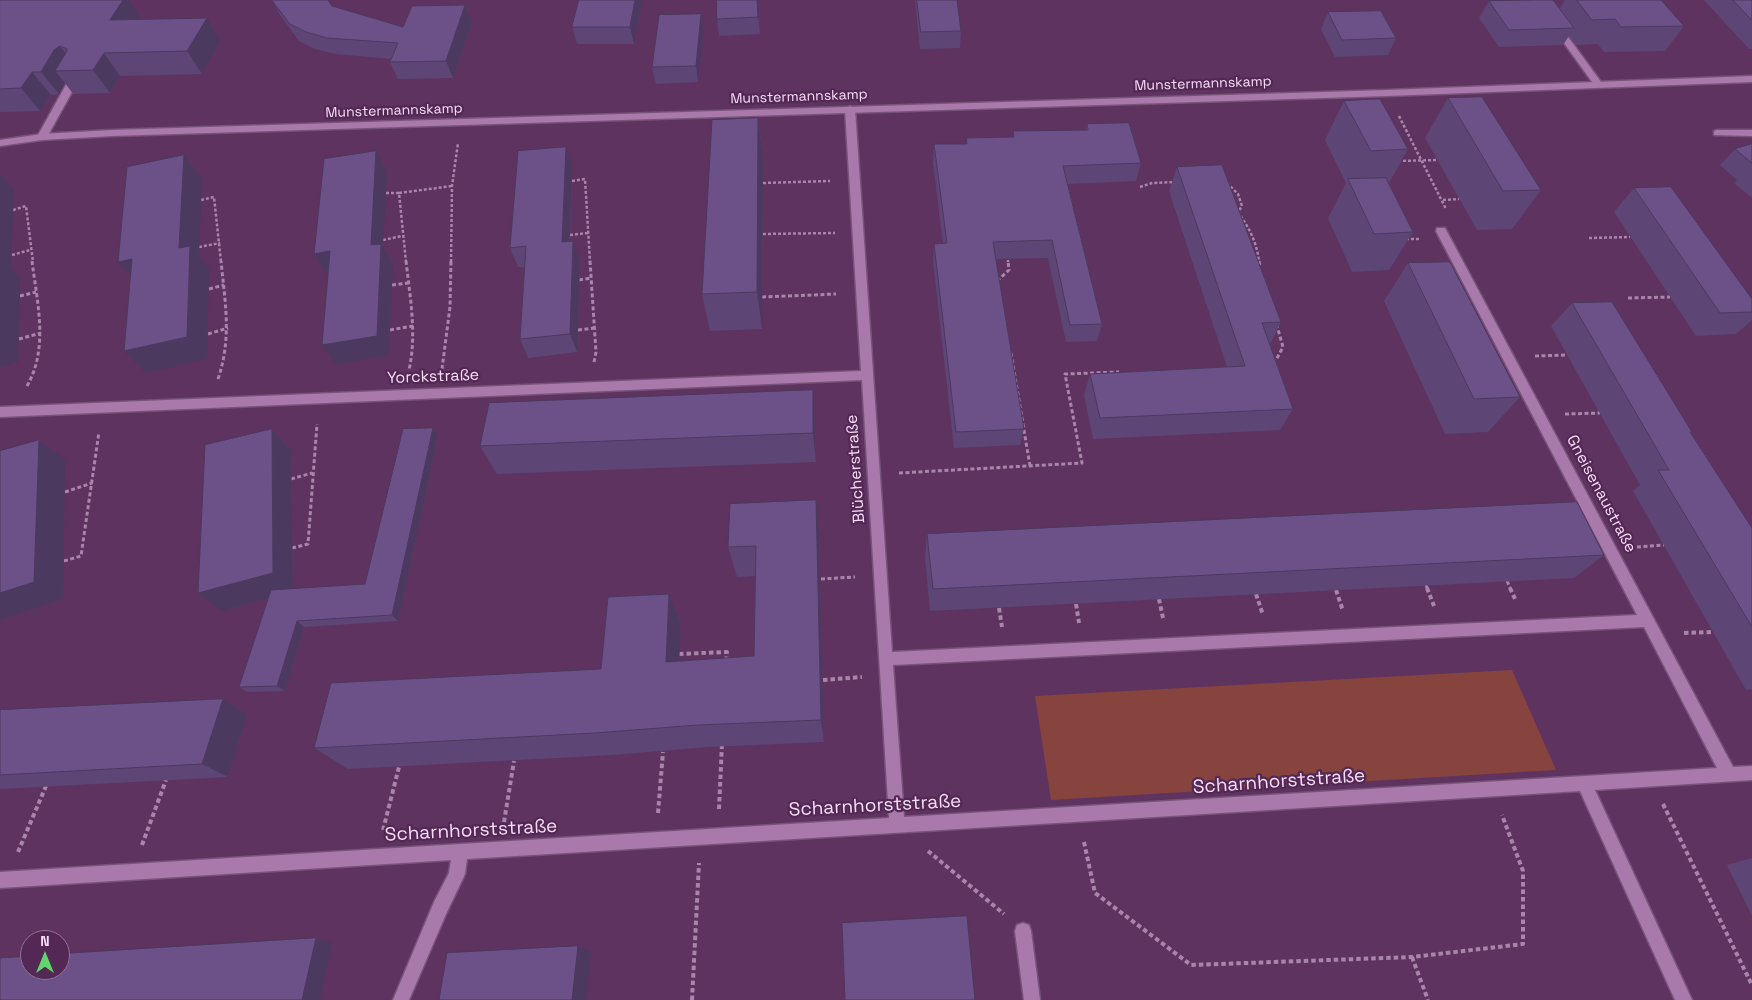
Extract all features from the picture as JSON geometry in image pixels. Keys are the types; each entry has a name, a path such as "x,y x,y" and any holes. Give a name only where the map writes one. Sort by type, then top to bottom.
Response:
{"street":[{"path":"1537,0 1598,84"},
{"path":"42,137 78,73"},
{"name":"Munstermannskamp","path":"0,143 42,137 112,133 1386,93 1752,79"},
{"name":"Blücherstraße","path":"850,109 897,826"},
{"path":"1717,133 1752,133"},
{"name":"Gneisenaustraße","path":"1443,234 1729,774"},
{"name":"Yorckstraße","path":"0,412 867,375"},
{"path":"886,659 1648,621"},
{"name":"Scharnhorststraße","path":"3,880 1752,773"},
{"path":"1584,783 1684,1000"},
{"path":"401,1000 440,908 457,874 460,852"},
{"path":"1023,931 1032,1000"}],"path":[{"path":"1396,109 1450,218 1443,234 1405,239"},
{"path":"436,393 444,358 450,307 452,186 458,141"},
{"path":"1397,161 1438,160"},
{"path":"572,181 585,179 596,352 589,387"},
{"path":"763,183 854,180"},
{"path":"1140,187 1152,183 1182,181"},
{"path":"1219,181 1228,183 1238,194 1242,206 1238,212"},
{"path":"386,193 452,186"},
{"path":"399,193 402,236 413,326 413,353 402,395"},
{"path":"201,200 214,197 228,328 224,362 209,403"},
{"path":"1442,200 1459,199"},
{"path":"13,210 26,206 41,333 35,372 14,411"},
{"path":"1230,212 1238,212"},
{"path":"1238,212 1250,229 1258,247 1261,269"},
{"path":"763,234 858,232"},
{"path":"570,235 588,233"},
{"path":"384,240 402,236"},
{"path":"1589,238 1630,236"},
{"path":"199,247 220,243"},
{"path":"12,255 30,250"},
{"path":"999,287 997,279 1009,270 1007,250"},
{"path":"579,280 591,278"},
{"path":"392,285 408,283"},
{"path":"209,289 224,285"},
{"path":"20,296 36,292"},
{"path":"762,298 862,293"},
{"path":"1628,298 1670,297"},
{"path":"1270,363 1276,360 1283,347 1276,322"},
{"path":"390,330 413,326"},
{"path":"208,334 228,328"},
{"path":"578,330 594,328"},
{"path":"19,339 41,333"},
{"path":"1011,352 1030,466"},
{"path":"874,475 1082,463 1065,374 1121,372 1123,379"},
{"path":"292,548 308,544 319,398"},
{"path":"1014,403 1021,404"},
{"path":"64,561 81,556 102,408"},
{"path":"291,480 312,473"},
{"path":"65,492 92,482"},
{"path":"821,579 881,575"},
{"path":"679,654 727,652 726,672"},
{"path":"823,680 887,675"},
{"path":"718,836 722,739"},
{"path":"656,840 663,752"},
{"path":"500,850 514,761"},
{"path":"376,857 399,767"},
{"path":"1650,779 1752,985"},
{"path":"131,872 166,780"},
{"path":"3,880 46,786"},
{"path":"1079,814 1094,894 1191,965 1412,957 1523,944 1523,871 1492,788"},
{"path":"897,826 1023,931"},
{"path":"692,1000 698,891"},
{"path":"1412,957 1428,1000"}],"shaded area":[{"path":"1512,670 1556,770 1051,800 1035,696"}],"building":[{"path":"0,0 123,0 110,20 207,18 187,51 104,53 93,70 55,71 67,51 67,49 60,46 54,50 41,72 32,72 21,88 0,89"},
{"path":"272,0 328,0 332,6 403,27 412,6 465,5 446,61 390,62 398,43 327,38 306,32 290,24"},
{"path":"579,0 635,0 630,27 572,27"},
{"path":"717,0 757,0 758,17 717,19"},
{"path":"917,0 957,0 961,31 921,32"},
{"path":"1553,0 1574,28 1509,30 1489,1"},
{"path":"1577,0 1661,0 1684,26 1621,27 1615,19 1592,20"},
{"path":"1733,0 1752,0 1752,20"},
{"path":"1381,11 1396,38 1342,40 1328,12"},
{"path":"701,14 696,66 652,67 659,15"},
{"path":"1482,97 1541,190 1503,191 1448,98"},
{"path":"1380,99 1408,149 1371,151 1344,101"},
{"path":"758,118 757,292 702,294 712,120"},
{"path":"1129,123 1141,163 1063,166 1102,324 1070,325 1052,240 993,242 1024,429 956,432 934,244 947,243 934,144 967,144 966,138 1014,137 1013,131 1088,130 1087,124"},
{"path":"1752,144 1752,163 1735,149"},
{"path":"566,147 562,242 573,241 570,334 520,339 526,246 510,248 518,151"},
{"path":"376,151 371,245 381,244 377,336 322,345 330,251 314,254 324,159"},
{"path":"184,155 179,248 190,246 187,337 124,351 132,259 118,262 127,167"},
{"path":"1222,165 1281,322 1262,323 1293,409 1100,418 1090,374 1245,366 1177,167"},
{"path":"1386,178 1413,232 1374,234 1348,179"},
{"path":"1671,187 1752,299 1752,312 1720,313 1634,188"},
{"path":"1450,262 1520,397 1474,399 1408,263"},
{"path":"1612,302 1692,432 1690,432 1752,528 1752,627 1658,470 1669,470 1572,303"},
{"path":"813,390 813,433 480,446 489,403"},
{"path":"433,428 392,615 297,621 277,686 239,687 271,590 365,584 403,429"},
{"path":"272,429 273,573 198,593 205,445"},
{"path":"39,440 34,582 0,593 0,451"},
{"path":"816,500 821,720 698,725 595,733 314,748 331,683 601,669 608,597 669,594 666,662 754,656 756,546 728,547 730,504"},
{"path":"1577,502 1604,555 933,589 927,534"},
{"path":"223,699 202,764 0,775 0,710"},
{"path":"967,916 975,1000 845,1000 842,923"},
{"path":"316,938 302,1000 0,1000 0,958 20,957 20,980 70,980 70,953"},
{"path":"578,946 572,1000 439,1000 447,953"}]}
